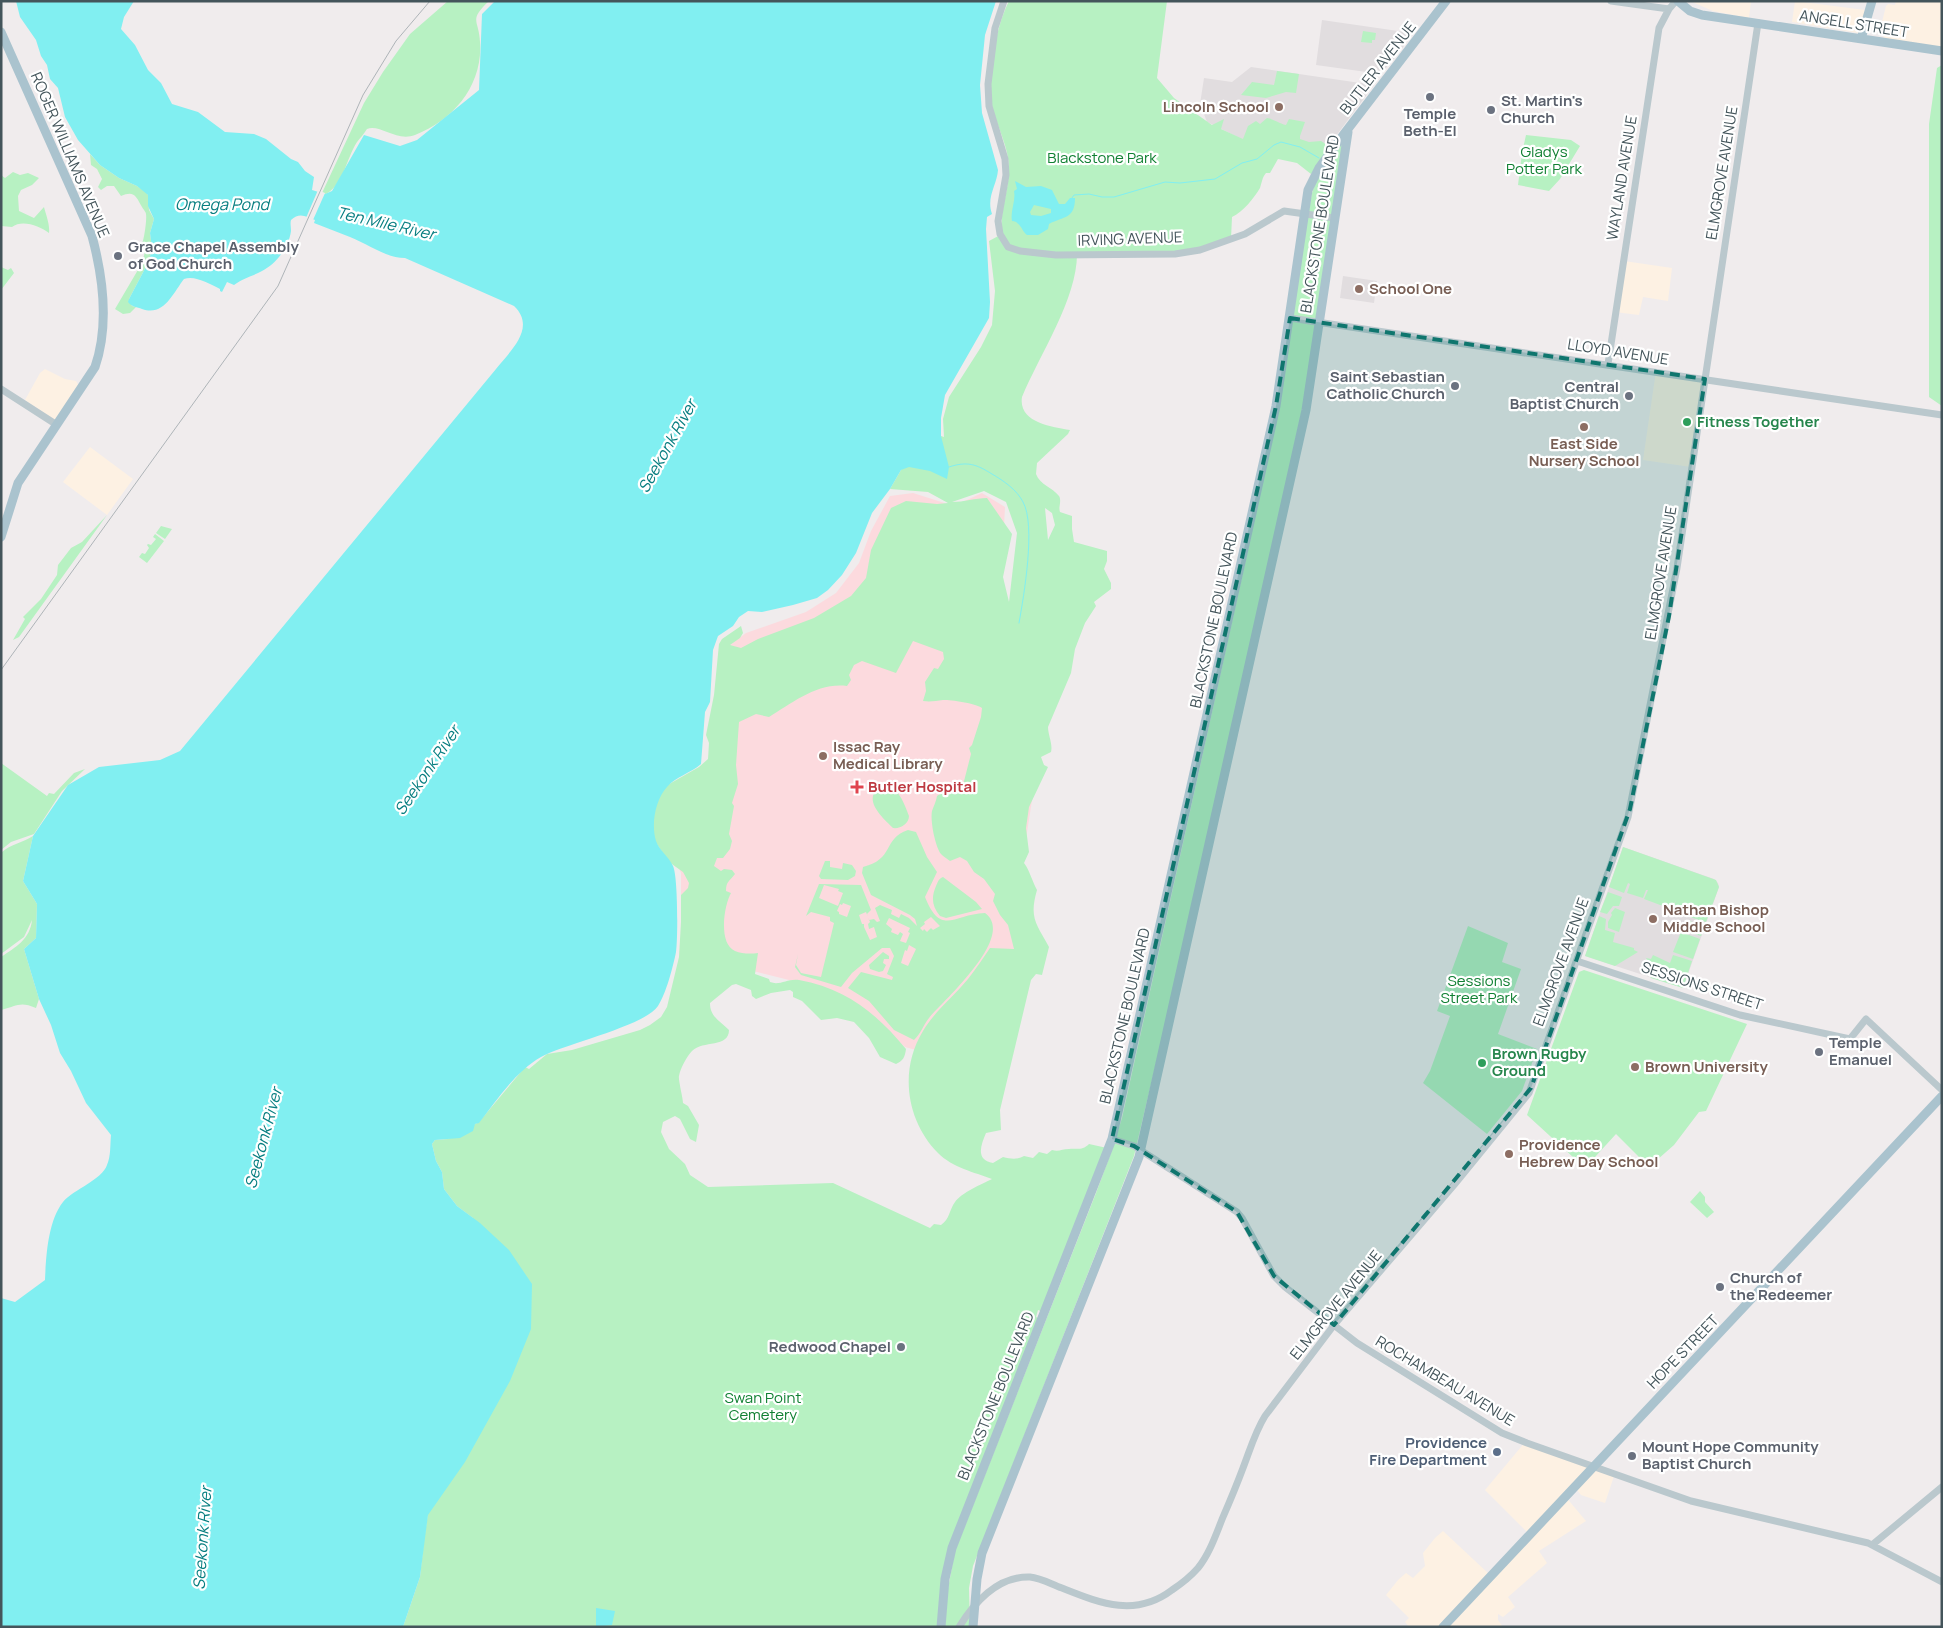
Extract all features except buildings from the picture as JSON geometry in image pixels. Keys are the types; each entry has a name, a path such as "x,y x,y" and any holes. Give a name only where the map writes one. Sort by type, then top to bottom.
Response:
{"main road":[{"name":"BUTLER AVENUE","path":"1349,128 1446,1"},
{"name":"ANGELL STREET","path":"1677,1 1698,14 1942,51"},
{"path":"1861,39 1872,1"},
{"name":"ROGER WILLIAMS AVENUE","path":"1,32 90,230 97,255 103,307 100,350 92,372 15,489 1,537"},
{"name":"BLACKSTONE BOULEVARD","path":"942,1627 945,1579 952,1548 1112,1139 1276,406 1311,182 1349,128"},
{"name":"BLACKSTONE BOULEVARD","path":"973,1627 979,1566 988,1536 1140,1150 1306,410 1349,128"},
{"name":"HOPE STREET","path":"1442,1627 1942,1096"}],"street":[{"name":"IRVING AVENUE","path":"1004,1 995,28 988,84 989,106 1005,159 1006,175 998,221 1000,234 1008,247 1020,251 1056,255 1175,254 1200,250 1245,234 1284,211 1334,218"},
{"path":"1611,1 1669,9"},
{"name":"WAYLAND AVENUE","path":"1608,364 1659,28 1669,9 1677,1"},
{"name":"ELMGROVE AVENUE","path":"959,1627 974,1604 992,1589 1010,1580 1021,1578 1038,1579 1095,1600 1123,1607 1148,1603 1172,1590 1197,1569 1207,1554 1243,1470 1258,1427 1334,1325 1526,1098 1577,961 1630,809 1669,616 1758,23"},
{"name":"LLOYD AVENUE","path":"1290,318 1942,415"},
{"path":"1,389 57,425"},
{"name":"SESSIONS STREET","path":"1577,961 1740,1015 1850,1039 1866,1019 1942,1090"},
{"name":"ROCHAMBEAU AVENUE","path":"1112,1139 1134,1146 1237,1212 1274,1276 1364,1348 1502,1433 1691,1501 1844,1536 1872,1545 1942,1582"},
{"path":"1872,1545 1942,1487"}],"highlighted area":[{"path":"1290,318 1705,379 1669,616 1630,809 1531,1088 1334,1325 1274,1276 1237,1212 1134,1146 1112,1139 1276,406"}],"shaded area":[{"path":"1690,1 1751,1 1749,18 1713,11"},
{"path":"1795,1 1865,10 1859,33 1792,22"},
{"path":"1896,1 1942,1 1942,50 1883,40 1885,29 1889,26 1882,22 1886,6 1888,4 1895,5"},
{"path":"1322,20 1412,33 1412,36 1381,74 1316,65"},
{"name":"Lincoln School","path":"1251,67 1374,85 1327,148 1254,145 1207,122 1200,104 1204,78 1232,82"},
{"path":"1624,261 1672,268 1668,301 1643,297 1639,315 1615,312"},
{"name":"School One","path":"1343,276 1377,281 1374,303 1340,298"},
{"path":"45,369 65,379 76,381 79,386 59,423 25,400 40,373"},
{"path":"1656,371 1704,378 1691,467 1643,460"},
{"path":"90,447 133,479 107,515 63,482"},
{"name":"Butler Hospital","path":"913,493 954,506 982,493 1005,507 999,625 1047,704 1018,890 1028,940 989,1070 905,1047 871,1018 809,985 681,953 681,873 670,848 710,757 730,645 746,633 806,612 836,593 859,563 871,531 890,496"},
{"name":"Nathan Bishop Middle School","path":"1623,847 1714,879 1718,883 1719,887 1683,988 1585,956"},
{"path":"1526,1441 1615,1473 1605,1503 1581,1495 1574,1486 1565,1496 1586,1521 1539,1551 1547,1563 1508,1597 1515,1607 1503,1617 1498,1614 1498,1620 1503,1627 1409,1627 1405,1622 1409,1618 1386,1595 1406,1573 1413,1578 1425,1566 1423,1553 1443,1531 1489,1574 1528,1533 1485,1490"}],"green space":[{"path":"448,1 489,1 476,20 480,42 480,58 477,73 463,99 442,120 415,135 408,137 372,128 367,129 353,149 337,184 326,194 322,193 364,103 383,72 410,34"},
{"path":"1009,1 1167,1 1157,78 1174,98 1212,125 1224,119 1221,129 1243,139 1248,126 1256,121 1260,124 1267,118 1286,125 1289,119 1305,122 1300,139 1309,142 1321,141 1332,148 1311,174 1297,163 1278,159 1270,173 1266,173 1260,188 1251,200 1240,212 1232,217 1231,239 1178,253 1077,254 1071,289 1064,308 1022,397 1022,405 1030,418 1045,425 1070,430 1037,463 1036,474 1040,481 1059,496 1060,512 1072,516 1074,542 1107,551 1107,561 1104,569 1111,583 1111,589 1094,602 1096,606 1085,623 1075,649 1071,673 1048,727 1051,752 1041,757 1044,765 1048,767 1029,807 1026,828 1029,852 1024,863 1037,890 1034,907 1035,920 1049,947 1042,975 1036,974 1031,980 1000,1110 1001,1130 986,1133 981,1151 984,1159 993,1163 1003,1157 1014,1159 1024,1156 1033,1158 1039,1152 1047,1154 1052,1150 1082,1148 1089,1144 1107,1148 1043,1312 1038,1310 1036,1317 1040,1319 952,1548 943,1627 403,1627 420,1577 473,1218 457,1206 444,1189 442,1172 436,1161 432,1144 435,1140 448,1139 479,1122 525,1067 529,1069 547,1054 572,1050 640,1030 661,1017 667,1007 679,957 681,895 688,888 689,883 683,872 669,862 654,840 650,795 699,767 708,759 709,743 706,735 714,695 719,644 722,639 741,626 743,633 740,638 730,645 741,648 758,639 814,618 851,596 866,578 871,550 891,508 906,501 937,504 948,503 928,492 890,489 901,470 941,418 941,436 944,437 943,419 949,397 981,347 992,325 995,291 989,241 1002,234 1001,226 1009,169 1005,145 992,106 990,82 996,38","holes":["984,491 1006,502 1017,533 1009,602 1003,577 1012,534 987,498 952,502","1045,508 1052,513 1055,525 1048,540","913,641 943,652 944,659 938,669 934,668 925,682 926,691 923,701 943,700 969,703 982,708 972,745 969,748 971,754 963,785 952,790 946,787 942,788 932,811 932,826 941,854 950,861 960,857 967,861 974,872 984,879 995,894 993,901 1008,925 1014,949 990,948 968,979 928,1024 915,1046 911,1062 909,1094 919,1126 927,1140 938,1153 950,1162 992,1179 962,1195 955,1202 944,1223 941,1225 934,1224 930,1228 833,1183 708,1187 690,1175 685,1164 669,1149 661,1132 663,1122 675,1116 680,1119 690,1139 696,1142 699,1125 688,1106 683,1103 679,1081 680,1073 692,1051 702,1046 720,1042 728,1036 729,1030 714,1015 710,1008 710,1003 732,985 736,984 751,990 752,996 756,999 771,993 790,990 793,992 793,997 802,1001 821,1020 837,1018 854,1022 869,1038 880,1057 896,1064 902,1060 906,1049 895,1036 872,1014 846,996 816,984 799,980 774,983 755,974 758,953 746,954 735,951 726,941 724,933 726,906 731,893 726,891 726,888 735,874 732,870 724,869 721,871 714,866 717,858 723,858 730,849 732,841 729,834 734,806 732,803 738,784 736,765 739,722 756,714 769,717 816,690 826,687 847,686 851,680 849,675 854,665 862,661 896,673"]},
{"path":"1363,31 1376,33 1375,40 1372,40 1372,43 1361,42"},
{"path":"1942,65 1942,406 1929,397 1929,124 1937,68"},
{"path":"1277,71 1299,74 1296,93 1286,92 1266,98 1241,95 1252,82 1274,85"},
{"name":"Gladys Potter Park","path":"1526,135 1571,140 1580,146 1560,179 1549,191 1518,185"},
{"path":"1340,143 1343,145 1303,405 1181,957 1134,1156 973,1566 969,1588 970,1627 944,1627 944,1610 955,1551 1096,1193 1122,1118 1250,541 1312,193 1316,180"},
{"path":"90,154 100,165 119,178 137,186 148,195 149,210 154,219 150,233 152,248 149,261 129,299 132,306 136,307 130,313 123,314 115,309 142,263 146,248 142,249 141,246 145,230 146,213 134,195 125,194 121,196 114,186 107,186 101,190 98,187 102,179 97,169 91,165"},
{"path":"13,172 20,175 28,173 39,178 32,185 21,190 18,196 19,211 34,218 44,207 49,233 36,226 26,224 12,227 1,226 1,175 5,178"},
{"path":"1,267 8,270 11,268 14,273 1,290"},
{"path":"107,515 19,637 13,640 25,619 23,617 41,599 57,575 58,565 71,548 82,542"},
{"path":"161,526 172,529 165,539 156,533"},
{"path":"155,534 164,541 147,563 139,557 142,553 145,554 149,548 147,545 151,545 156,539 153,537"},
{"path":"1,763 47,796 49,793 54,794 74,773 85,769 62,791 34,834 11,842 1,850"},
{"path":"881,786 892,788 900,795 909,816 906,824 901,827 893,828 875,808 873,796 875,791"},
{"path":"908,830 916,832 927,857 937,872 925,897 937,917 949,920 985,913 992,923 992,937 985,952 974,968 929,1018 914,1040 894,1030 869,1001 848,988 861,972 892,980 893,977 887,974 894,956 890,948 882,948 852,973 841,987 801,975 795,967 798,954 796,965 801,973 821,977 834,923 830,921 830,917 811,912 806,916 819,884 861,885 871,910 867,914 868,917 866,912 859,915 870,940 877,937 874,927 869,929 869,920 880,921 875,908 880,905 892,910 891,914 899,918 901,914 909,918 917,926 915,919 910,915 871,895 862,873 863,867 880,859 894,838","holes":["824,885 839,889 838,891 843,893 838,906 819,898","843,903 851,906 847,917 839,914 837,911 840,904 842,905","931,917 940,926 933,930 931,928 927,932 920,928 925,924 924,922","889,918 910,928 906,943 900,941 903,934 900,932 898,935 891,932 892,929 886,924","909,945 916,949 908,966 901,963 905,950 907,951"]},
{"path":"33,836 23,881 37,904 36,938 24,949 39,999 36,1008 22,1005 1,1010 1,957 17,946 25,937 31,927 32,920 24,937 1,954 1,853"},
{"path":"1623,847 1716,880 1719,887 1706,922 1690,917 1692,908 1689,916 1672,910 1676,900 1671,909 1644,899 1648,890 1646,890 1643,898 1627,893 1630,884 1628,883 1624,893 1609,887"},
{"path":"825,861 830,861 830,867 842,869 843,863 852,865 856,871 855,876 848,880 821,879 819,876"},
{"path":"943,877 976,902 982,909 946,918 940,916 935,909 933,898 934,890"},
{"path":"1608,892 1622,897 1619,906 1613,906 1607,914 1600,912"},
{"path":"1615,908 1625,912 1619,932 1608,928 1611,913"},
{"path":"1599,916 1606,919 1605,930 1615,933 1613,942 1634,948 1638,952 1615,966 1585,956"},
{"path":"1689,921 1705,926 1701,936 1686,931"},
{"name":"Sessions Street Park","path":"1468,926 1508,943 1502,962 1521,969 1498,1034 1537,1049 1522,1091 1487,1134 1423,1083 1430,1071 1450,1016 1437,1011"},
{"path":"1681,932 1700,939 1693,959 1673,952"},
{"path":"883,952 889,956 889,959 884,959 883,963 886,965 883,971 879,972 870,969 869,965"},
{"path":"1653,955 1670,963 1673,955 1692,961 1683,988 1651,978 1646,967 1650,965 1646,958 1651,959"},
{"name":"Brown University","path":"1584,970 1747,1024 1706,1111 1699,1112 1674,1145 1649,1167 1616,1134 1585,1168 1527,1115 1579,972"},
{"path":"1700,1191 1705,1197 1705,1202 1714,1212 1707,1218 1690,1202"}],"water":[{"path":"16,1 134,1 124,17 121,29 135,45 148,70 161,83 172,104 198,112 225,132 254,134 266,139 291,159 298,162 305,171 314,177 312,190 325,194 332,191 364,135 400,146 417,140 479,90 482,14 495,1 996,1 985,35 980,85 982,113 998,170 990,202 992,214 987,217 986,229 990,302 989,318 945,395 941,418 941,436 949,467 947,479 930,471 909,467 901,470 890,489 872,513 856,553 842,575 828,590 817,598 793,605 762,612 748,611 739,617 733,626 718,636 713,650 710,702 705,712 701,764 674,780 667,787 663,792 655,813 654,828 656,841 675,872 677,908 676,952 666,988 658,1006 637,1021 541,1057 515,1078 479,1123 475,1124 473,1131 460,1138 435,1140 432,1144 436,1161 442,1172 444,1189 457,1206 480,1223 509,1250 532,1284 531,1329 510,1381 465,1462 428,1515 420,1577 403,1627 1,1627 1,1298 15,1302 45,1280 49,1239 58,1210 68,1197 94,1180 104,1170 109,1158 111,1135 86,1103 60,1053 51,1025 39,999 24,949 36,938 37,904 23,881 33,836 68,785 99,767 160,760 180,751 508,355 519,339 523,323 520,314 514,306 405,258 391,256 314,223 315,220 303,216 297,216 291,220 288,243 272,264 234,285 227,282 222,292 220,289 202,281 188,278 184,279 172,297 162,307 156,310 150,311 131,305 128,302 129,299 149,261 152,248 150,233 154,219 148,206 148,195 137,186 119,178 100,165 78,140 65,117 58,88 50,79 47,65 41,56 36,40 20,17"},
{"path":"1015,181 1026,187 1041,186 1052,190 1059,204 1065,204 1070,198 1075,198 1073,210 1068,216 1049,224 1048,229 1038,235 1027,235 1019,225 1012,221 1014,191 1017,189","holes":["1034,205 1051,209 1051,213 1041,216 1031,215 1030,212"]},
{"path":"596,1608 615,1611 612,1625 596,1627"}],"pier":[{"path":"318,190 325,193 313,220 306,218"}],"waterway":[{"path":"1072,198 1074,195 1089,194 1114,197 1165,182 1180,183 1215,179 1242,163 1257,159 1274,145 1281,142 1300,147 1319,158"},
{"path":"949,467 971,464 981,468 1010,486 1023,502 1027,513 1029,543 1019,623"}],"railway":[{"path":"1,670 278,286 363,95 396,41 430,1"}],"place":[{"name":"Temple Beth-El","path":"1430,97"},
{"name":"Lincoln School","path":"1279,107"},
{"name":"St. Martin's Church","path":"1491,110"},
{"name":"Grace Chapel Assembly of God Church","path":"118,256"},
{"name":"School One","path":"1359,289"},
{"name":"Saint Sebastian Catholic Church","path":"1455,386"},
{"name":"Central Baptist Church","path":"1629,396"},
{"name":"Fitness Together","path":"1687,422"},
{"name":"East Side Nursery School","path":"1584,427"},
{"name":"Issac Ray Medical Library","path":"823,756"},
{"name":"Butler Hospital","path":"857,787"},
{"name":"Nathan Bishop Middle School","path":"1653,919"},
{"name":"Temple Emanuel","path":"1819,1052"},
{"name":"Brown Rugby Ground","path":"1482,1063"},
{"name":"Brown University","path":"1635,1067"},
{"name":"Providence Hebrew Day School","path":"1509,1154"},
{"name":"Church of the Redeemer","path":"1720,1287"},
{"name":"Redwood Chapel","path":"901,1347"},
{"name":"Providence Fire Department","path":"1497,1452"},
{"name":"Mount Hope Community Baptist Church","path":"1632,1456"}],"park label":[{"name":"Blackstone Park","path":"1102,158"},
{"name":"Swan Point Cemetery","path":"763,1406"}],"water label":[{"name":"Omega Pond","path":"222,204"},
{"name":"Ten Mile River","path":"386,223"},
{"name":"Seekonk River","path":"667,446"},
{"name":"Seekonk River","path":"427,770"},
{"name":"Seekonk River","path":"263,1138"},
{"name":"Seekonk River","path":"202,1538"}]}
